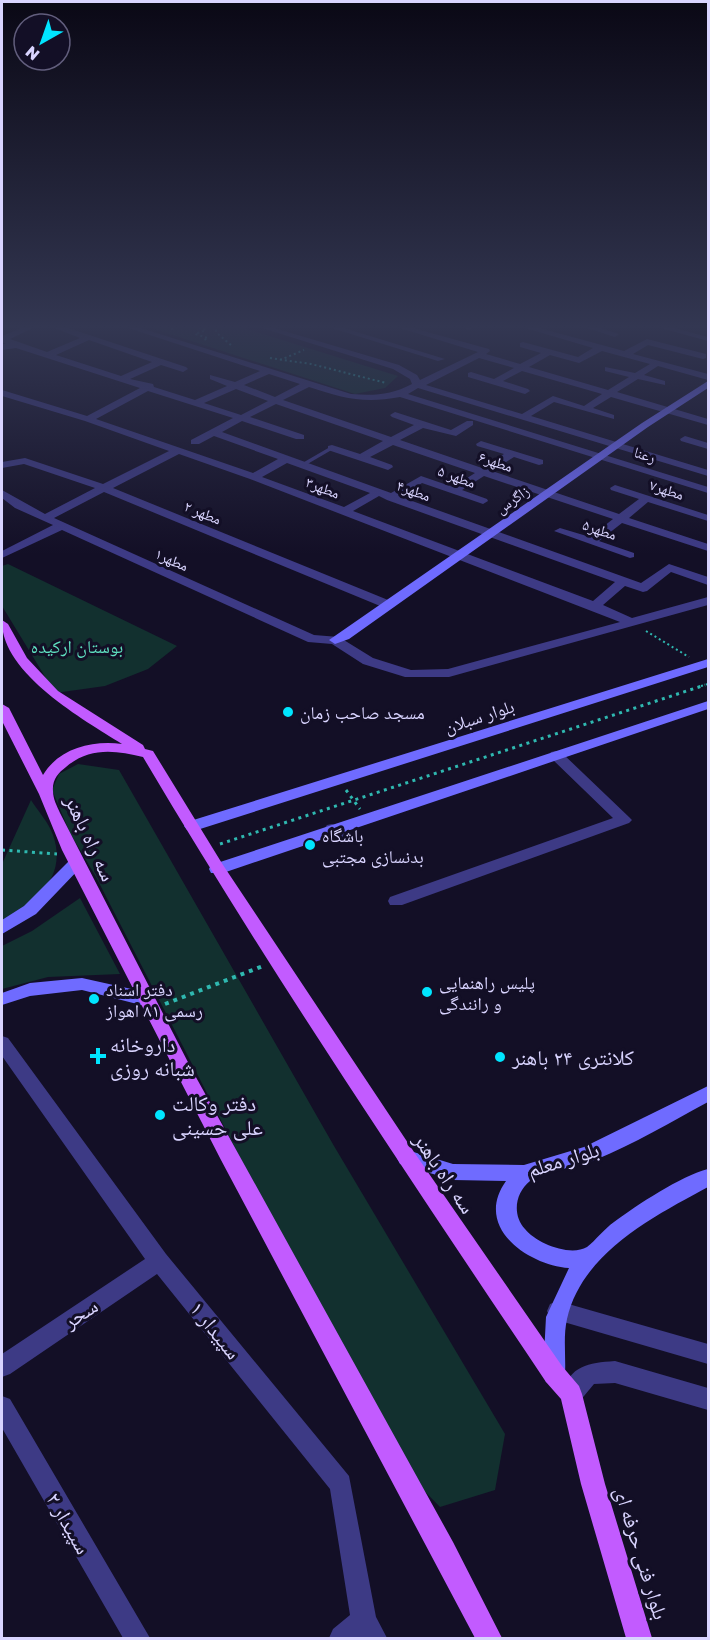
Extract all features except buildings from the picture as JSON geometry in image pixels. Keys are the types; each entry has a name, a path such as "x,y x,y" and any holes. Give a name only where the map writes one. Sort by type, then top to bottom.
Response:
{"main road":[{"path":"2,624 21,660 53,694 148,754"},
{"path":"2,708 44,791"},
{"name":"سه راه باهنر","path":"489,1638 148,1004 74,858 44,791 47,777 55,769 73,756 96,747 120,747 148,754 217,869 407,1158 554,1374 571,1394 593,1484"},
{"name":"بلوار فنی حرفه ای","path":"593,1484 639,1638"}],"street":[{"name":"مطهر۳","path":"30,402 88,419 254,477 595,606 630,622"},
{"path":"88,419 121,402"},
{"path":"198,402 287,432 298,432"},
{"path":"195,442 272,402"},
{"name":"مطهر۶","path":"279,402 708,548"},
{"name":"رعنا","path":"444,402 708,490"},
{"name":"رعنا","path":"482,402 502,405 525,416 708,473"},
{"path":"525,416 549,402"},
{"path":"561,402 611,417"},
{"path":"585,409 597,402"},
{"path":"637,402 708,422"},
{"name":"زاگرس","path":"335,640 345,636 682,402"},
{"path":"395,415 452,434 470,423"},
{"path":"307,422 318,416"},
{"path":"361,458 422,424"},
{"name":"مطهر۴","path":"212,432 489,534 618,565"},
{"path":"499,432 481,444 540,462"},
{"path":"685,439 708,446"},
{"path":"332,448 388,467"},
{"path":"45,518 179,450"},
{"path":"453,491 512,454"},
{"path":"254,477 286,459"},
{"name":"مطهر ۲","path":"2,465 25,461 104,488 389,605"},
{"name":"مطهر ۵","path":"391,498 421,479 483,501"},
{"name":"مطهر۷","path":"615,488 708,518"},
{"name":"مطهر۱","path":"2,493 18,506 312,639 335,640"},
{"path":"345,511 377,493"},
{"path":"592,541 647,498"},
{"path":"2,555 62,525"},
{"name":"مطهر۵","path":"560,531 592,541 618,565"},
{"path":"618,565 623,581"},
{"path":"623,581 643,588 669,567 708,581"},
{"path":"595,606 623,581"},
{"path":"335,640 368,661 410,674 449,673 708,601"},
{"name":"بلوار سبلان","path":"192,826 705,664"},
{"path":"217,869 336,834 366,818 708,705"},
{"path":"396,901 624,820 556,755"},
{"path":"2,928 30,910 74,858"},
{"path":"2,999 30,990 82,984 148,1004"},
{"name":"سپیدار ۱","path":"2,1043 159,1261 341,1484 369,1629"},
{"name":"بلوار معلم","path":"407,1158 453,1172 524,1173 589,1154 708,1094"},
{"path":"524,1173 510,1189 507,1199 506,1210 514,1232 530,1248 546,1256 564,1260 587,1257"},
{"path":"554,1374 558,1311 587,1257 638,1214 708,1177"},
{"name":"سحر","path":"2,1366 159,1261"},
{"path":"558,1311 708,1354"},
{"path":"571,1394 588,1374 615,1372 708,1399"},
{"name":"سپیدار ۲","path":"2,1407 137,1638"},
{"path":"342,1638 369,1629"}],"lane":[{"path":"302,465 332,448"}],"path":[{"path":"630,622 705,664"},
{"path":"205,850 708,684"},
{"path":"339,781 366,818"},
{"path":"2,850 74,858"},
{"path":"148,1004 278,960"}],"green space":[{"name":"بوستان ارکیده","path":"8,564 177,646 148,669 105,686 55,693 2,606 2,566"},
{"path":"78,764 119,770 334,1146 505,1434 495,1490 440,1507 397,1463 96,877 70,833 52,790 59,774"},
{"path":"31,800 53,835 56,864 46,887 37,897 2,920 2,864"},
{"path":"80,898 120,974 48,977 2,989 2,946 32,931"}],"place":[{"name":"مسجد صاحب زمان","path":"288,712"},
{"name":"باشگاه بدنسازی مجتبی","path":"310,845"},
{"name":"پلیس راهنمایی و رانندگی","path":"427,992"},
{"name":"دفتر اسناد رسمی ۸۱ اهواز","path":"94,999"},
{"name":"داروخانه شبانه روزی","path":"98,1056"},
{"name":"کلانتری ۲۴ باهنر","path":"500,1057"},
{"name":"دفتر وکالت علی حسینی","path":"160,1115"}]}
